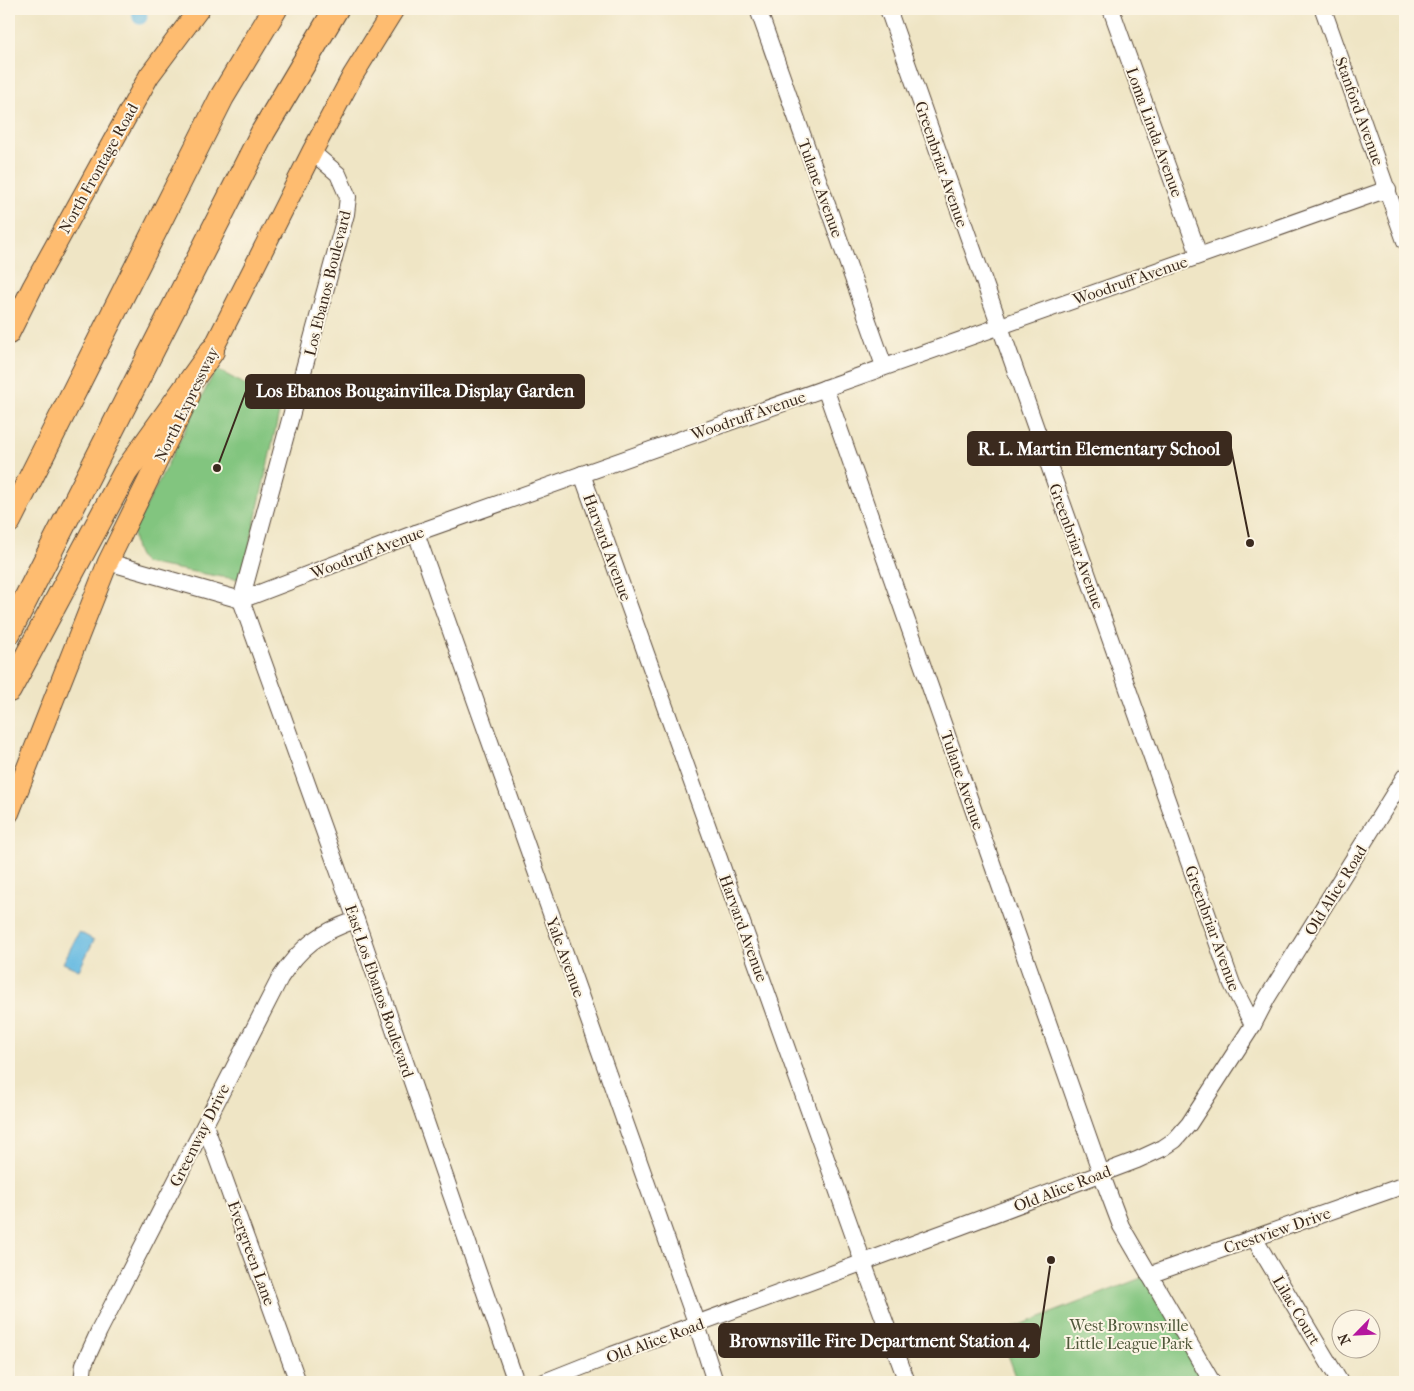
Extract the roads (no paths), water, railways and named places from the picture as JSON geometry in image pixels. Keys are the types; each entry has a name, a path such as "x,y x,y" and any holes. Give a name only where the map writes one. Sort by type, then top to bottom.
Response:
{"highway":[{"path":"9,521 222,97 276,9"},
{"path":"9,632 263,132 336,9"},
{"path":"9,690 125,472 212,351"}],"main road":[{"name":"North Frontage Road","path":"9,334 33,286 148,76 199,9"},
{"name":"North Expressway","path":"9,813 108,562 312,152 353,75 394,9"}],"street":[{"name":"Tulane Avenue","path":"758,9 884,366"},
{"name":"Greenbriar Avenue","path":"888,9 1232,984 1253,1024"},
{"name":"Loma Linda Avenue","path":"1111,9 1199,256"},
{"name":"Stanford Avenue","path":"1324,9 1405,241"},
{"name":"Los Ebanos Boulevard","path":"242,600 346,214 348,197 338,174 312,152"},
{"name":"Woodruff Avenue","path":"242,600 416,533 1388,189"},
{"name":"Tulane Avenue","path":"824,388 1121,1226 1212,1382"},
{"name":"Harvard Avenue","path":"582,474 863,1262 908,1382"},
{"name":"Yale Avenue","path":"416,533 697,1325 715,1382"},
{"path":"108,562 242,600"},
{"name":"East Los Ebanos Boulevard","path":"242,600 356,920 516,1382"},
{"name":"Old Alice Road","path":"544,1382 1137,1160 1175,1140 1189,1124 1253,1024 1267,998 1405,776"},
{"name":"Greenway Drive","path":"82,1382 84,1364 280,978 301,950 325,933 356,920"},
{"name":"Evergreen Lane","path":"205,1124 298,1382"},
{"name":"Crestview Drive","path":"1149,1275 1405,1185"},
{"name":"Lilac Court","path":"1254,1238 1340,1382"}],"water":[{"path":"79,932 94,940 79,970 63,963"}],"waterway":[{"path":"139,9 140,17"}],"place":[{"name":"Los Ebanos Bougainvillea Display Garden","path":"217,468"},
{"name":"R. L. Martin Elementary School","path":"1250,543"},
{"name":"Brownsville Fire Department Station 4","path":"1051,1260"}],"park label":[{"name":"West Brownsville Little League Park","path":"1129,1334"}]}
